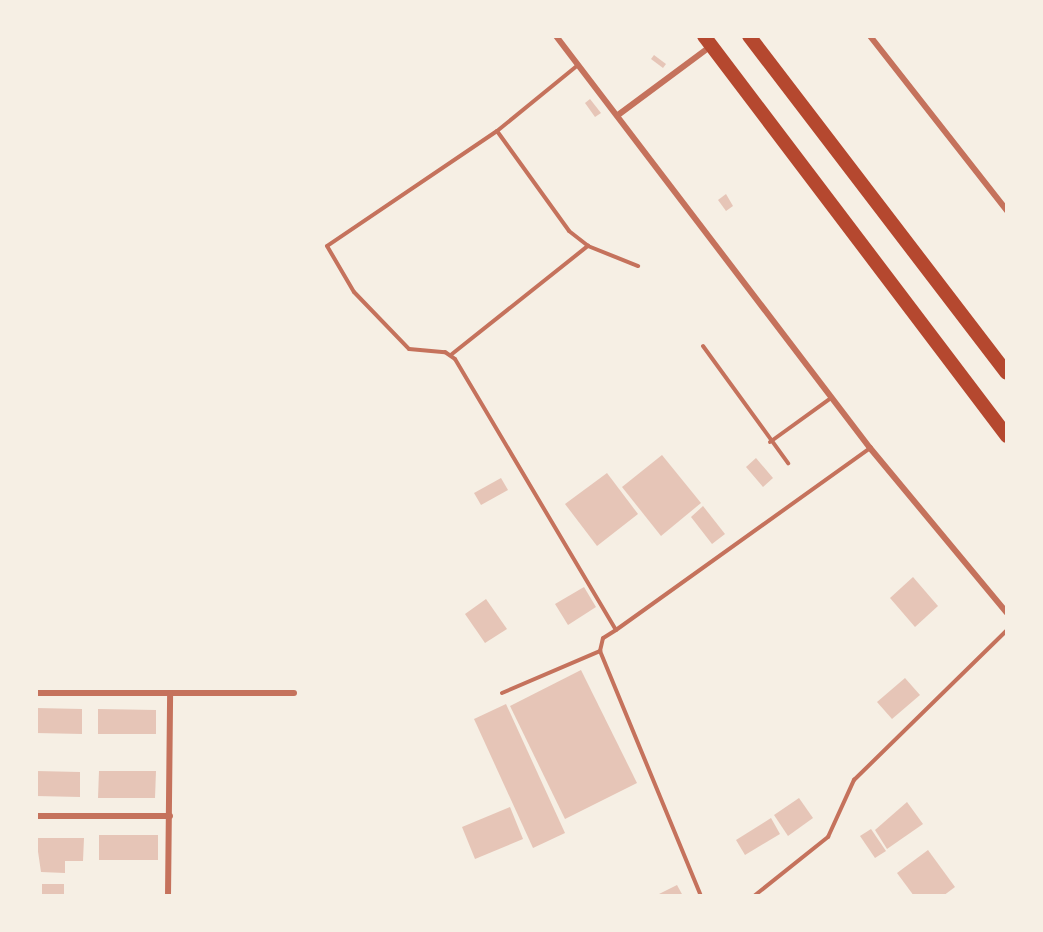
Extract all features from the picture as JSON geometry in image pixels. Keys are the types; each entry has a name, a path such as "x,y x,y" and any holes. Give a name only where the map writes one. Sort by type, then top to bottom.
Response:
{"highway":[{"path":"748,36 1007,374"},
{"path":"707,41 1007,436"}],"street":[{"path":"556,36 870,448 1007,613"},
{"path":"870,36 1007,211"},
{"path":"618,115 707,41"},
{"path":"36,693 294,693"},
{"path":"168,896 170,693"},
{"path":"36,816 170,816"}],"lane":[{"path":"578,65 497,131 327,246 354,292 409,350 452,354 588,246"},
{"path":"497,131 546,202 588,246 638,266"},
{"path":"703,346 770,442 788,463"},
{"path":"452,354 616,630"},
{"path":"770,442 831,398"},
{"path":"701,896 600,651 603,638 870,448"},
{"path":"754,896 828,837 854,780 1007,630"},
{"path":"502,693 600,651"}],"building":[{"path":"654,55 666,64 663,68 651,59"},
{"path":"590,99 601,113 595,117 585,103"},
{"path":"726,194 733,206 726,211 718,200"},
{"path":"662,455 701,503 661,536 622,487"},
{"path":"756,458 773,478 763,487 746,467"},
{"path":"607,473 638,514 597,546 565,504"},
{"path":"501,478 508,490 481,505 474,493"},
{"path":"703,506 725,534 712,544 691,517"},
{"path":"913,577 938,606 915,627 890,598"},
{"path":"584,587 596,607 568,625 555,604"},
{"path":"486,599 507,629 485,643 465,614"},
{"path":"581,670 637,783 565,819 510,706"},
{"path":"905,678 920,695 892,719 877,702"},
{"path":"506,704 565,833 533,848 474,719"},
{"path":"36,708 82,709 82,734 36,733"},
{"path":"98,709 156,710 156,734 98,734"},
{"path":"36,771 80,772 80,797 36,796"},
{"path":"99,771 156,771 155,798 98,798"},
{"path":"799,798 813,818 788,836 774,815"},
{"path":"907,802 923,824 887,849 875,830"},
{"path":"510,807 523,839 475,859 462,827"},
{"path":"771,818 780,834 745,855 736,840"},
{"path":"871,829 886,851 875,858 860,836"},
{"path":"99,835 158,835 158,860 99,860"},
{"path":"36,838 84,838 83,861 65,861 65,873 41,872"},
{"path":"928,850 955,887 943,896 914,896 897,873"},
{"path":"42,884 64,884 64,896 42,896"},
{"path":"677,885 683,896 655,896"}]}
